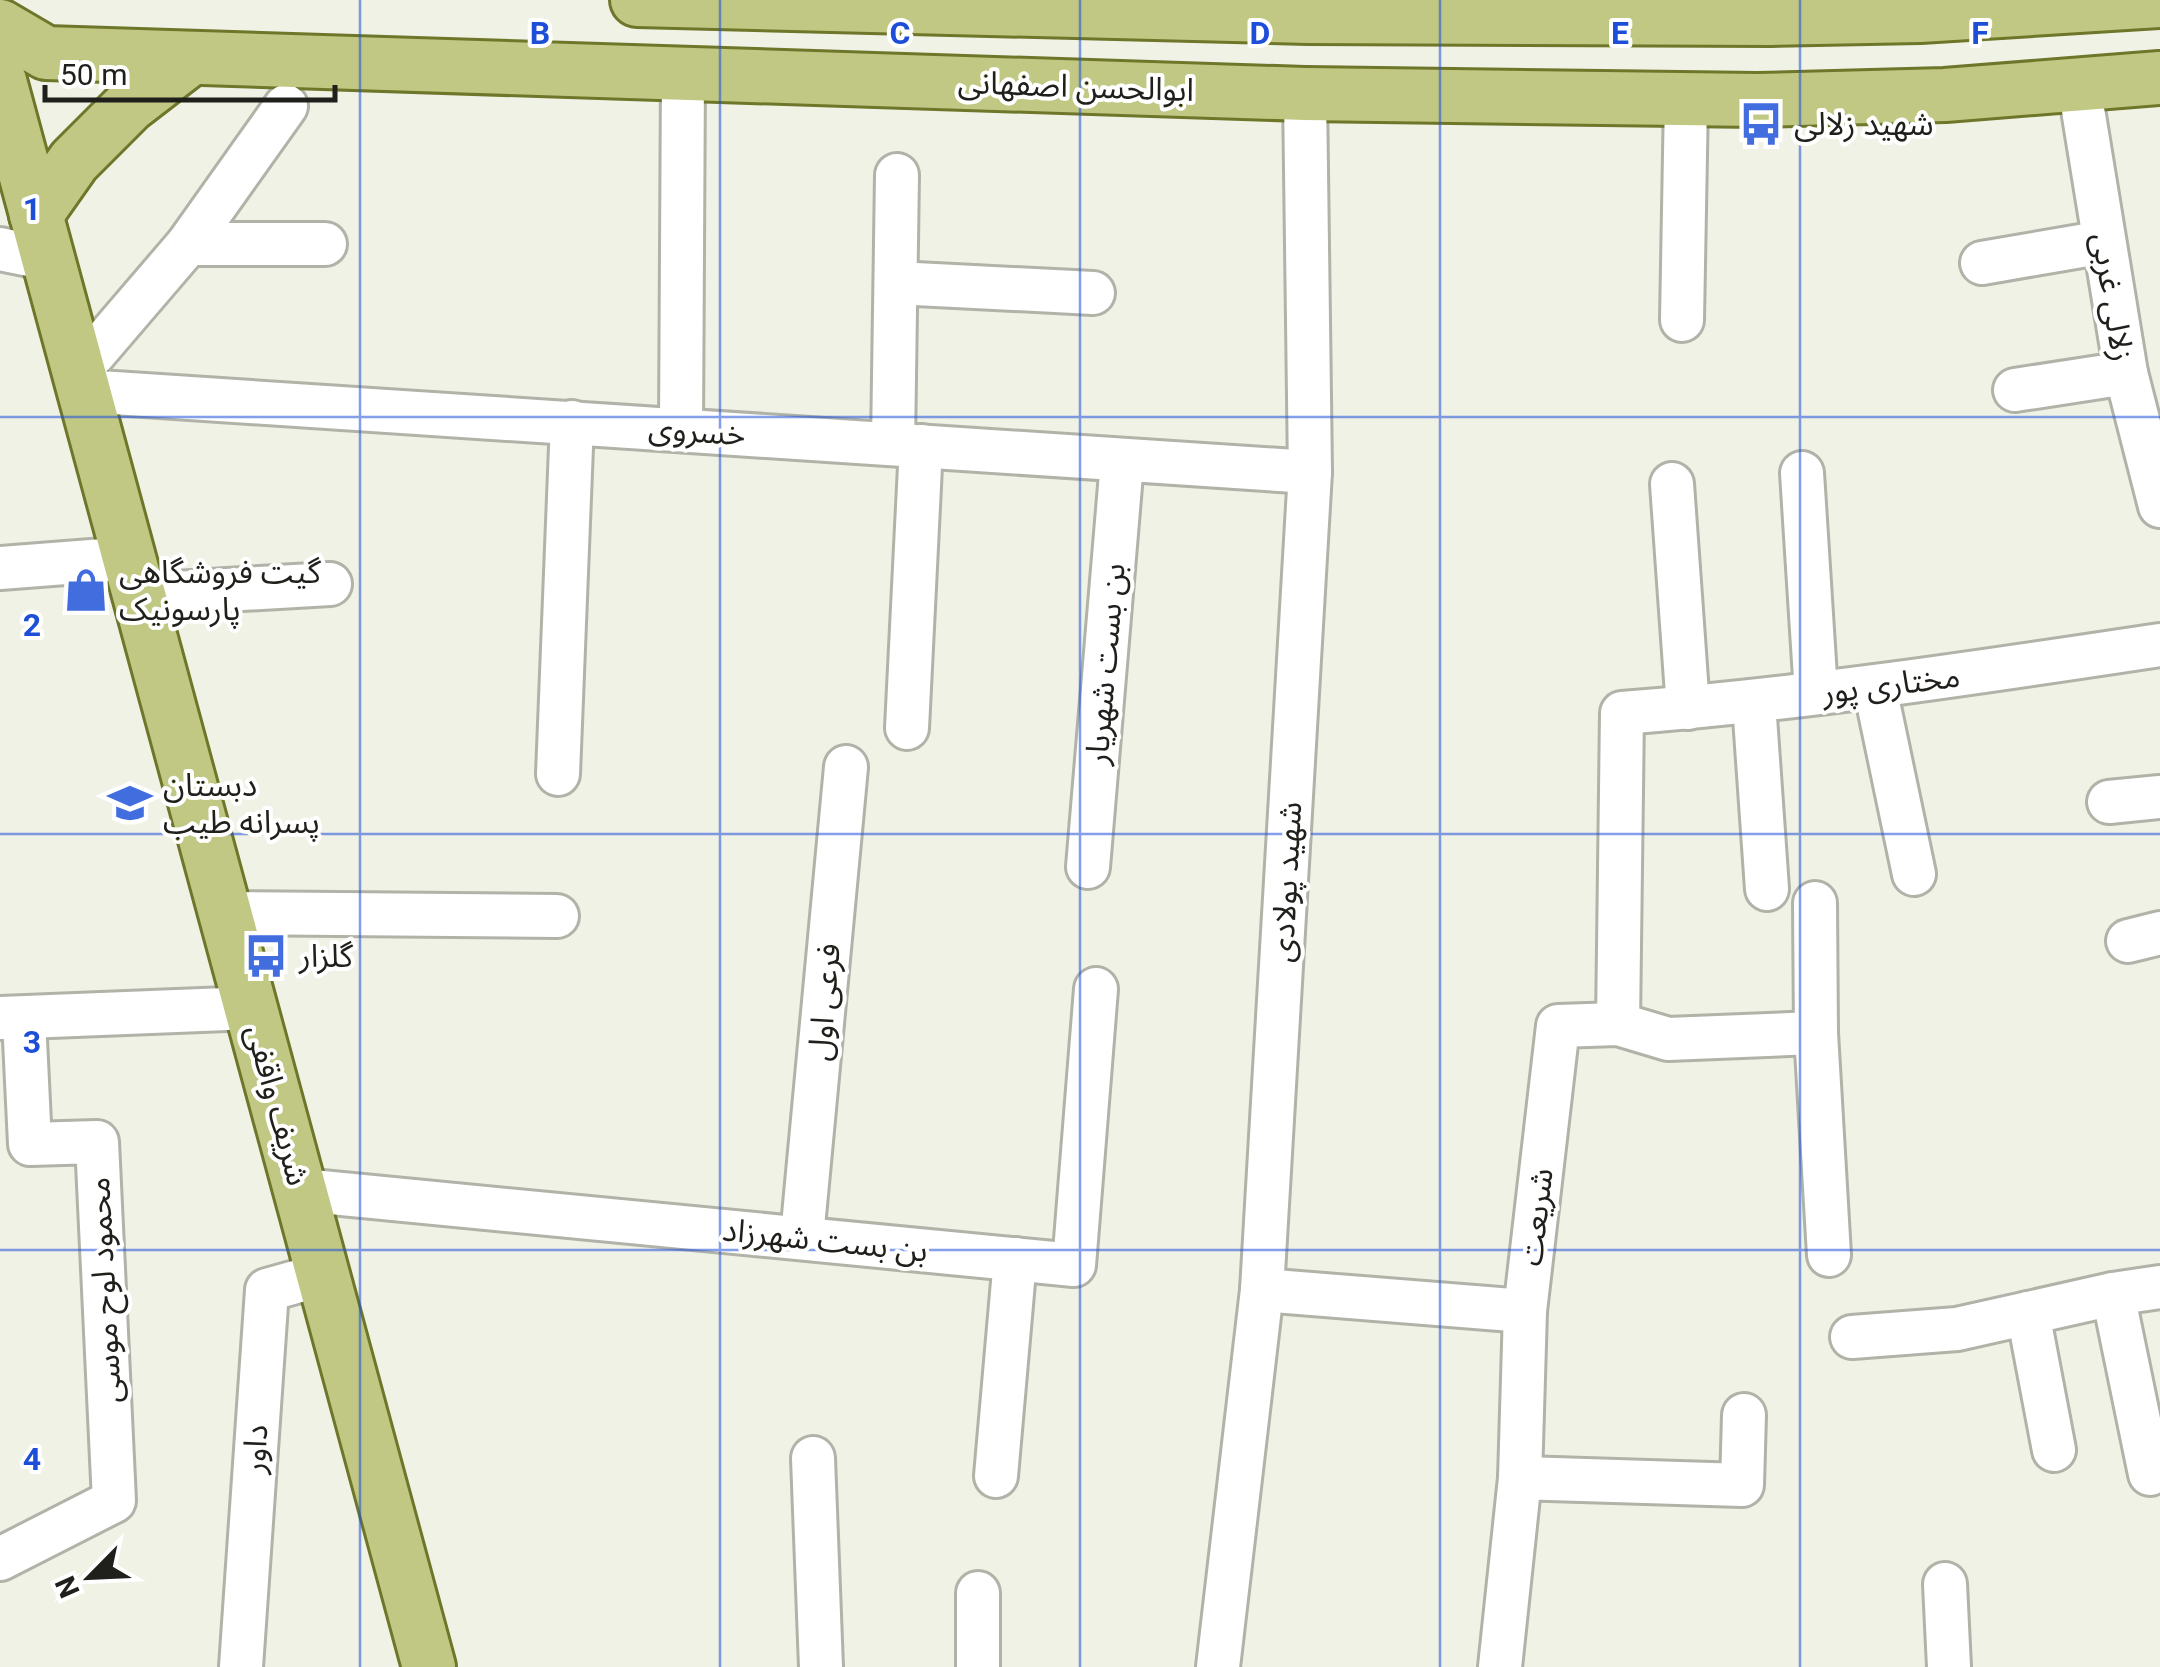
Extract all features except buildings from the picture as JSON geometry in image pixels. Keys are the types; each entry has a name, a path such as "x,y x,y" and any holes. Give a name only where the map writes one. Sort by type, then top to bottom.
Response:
{"main road":[{"path":"0,6 11,0"},
{"path":"637,0 925,9 1307,8 1771,19 1920,16 2075,3 2160,2"},
{"path":"791,6 806,12 821,39 819,55 798,77"},
{"path":"904,80 892,53 894,38 900,24 925,9"},
{"name":"ابوالحسن اصفهانی","path":"0,26 46,54 1305,94 1780,100 1944,95 2160,78"},
{"path":"28,241 88,147 129,106 190,58"},
{"name":"شریف واقفی","path":"0,80 28,241 82,380 429,1667"}],"street":[{"path":"681,429 683,73"},
{"name":"زلالی غربی","path":"2079,85 2126,373 2158,488"},
{"name":"شهید پولادی","path":"1218,1667 1262,1290 1310,472 1305,94"},
{"path":"1682,320 1686,100"},
{"path":"82,380 188,244 286,106"},
{"path":"897,175 896,283 907,445 907,728"},
{"path":"1982,264 2104,242"},
{"path":"188,244 324,244"},
{"path":"896,283 1093,292"},
{"path":"2014,390 2126,373"},
{"name":"خسروی","path":"82,380 572,422 1310,472"},
{"path":"558,774 572,422"},
{"name":"بن بست شهریار","path":"1088,867 1122,462"},
{"path":"1802,474 1816,693"},
{"path":"1672,484 1688,708"},
{"path":"0,568 330,584"},
{"name":"مختاری پور","path":"1618,1024 1622,713 1754,703 1875,688 2160,645"},
{"path":"1875,688 1914,874"},
{"path":"1754,703 1767,889"},
{"name":"فرعی اول","path":"802,1237 846,767"},
{"path":"2109,802 2160,797"},
{"path":"1815,902 1816,1033 1829,1255"},
{"path":"226,914 557,916"},
{"name":"بن بست شهرزاد","path":"301,1190 1074,1264 1096,989"},
{"path":"12,1018 252,1008"},
{"name":"محمود لوح موسی","path":"0,1559 114,1501 97,1142 30,1144 12,1018"},
{"name":"شریعت","path":"1500,1667 1520,1478 1525,1311 1558,1026 1618,1024 1668,1039 1816,1033"},
{"path":"996,1476 1015,1258"},
{"name":"داور","path":"241,1667 267,1290 324,1274"},
{"path":"1852,1337 1956,1329 2160,1287"},
{"path":"1262,1290 1525,1311"},
{"path":"2113,1294 2150,1474"},
{"path":"2028,1312 2054,1450"},
{"path":"1520,1478 1742,1485 1744,1415"},
{"path":"813,1458 821,1667"},
{"path":"1945,1584 1949,1667"},
{"path":"978,1593 978,1667"}],"place":[{"name":"شهید زلالی","path":"1761,124"},
{"name":"گیت فروشگاهی پارسونیک","path":"86,590"},
{"name":"دبستان پسرانه طیب","path":"130,803"},
{"name":"گلزار","path":"266,956"}]}
